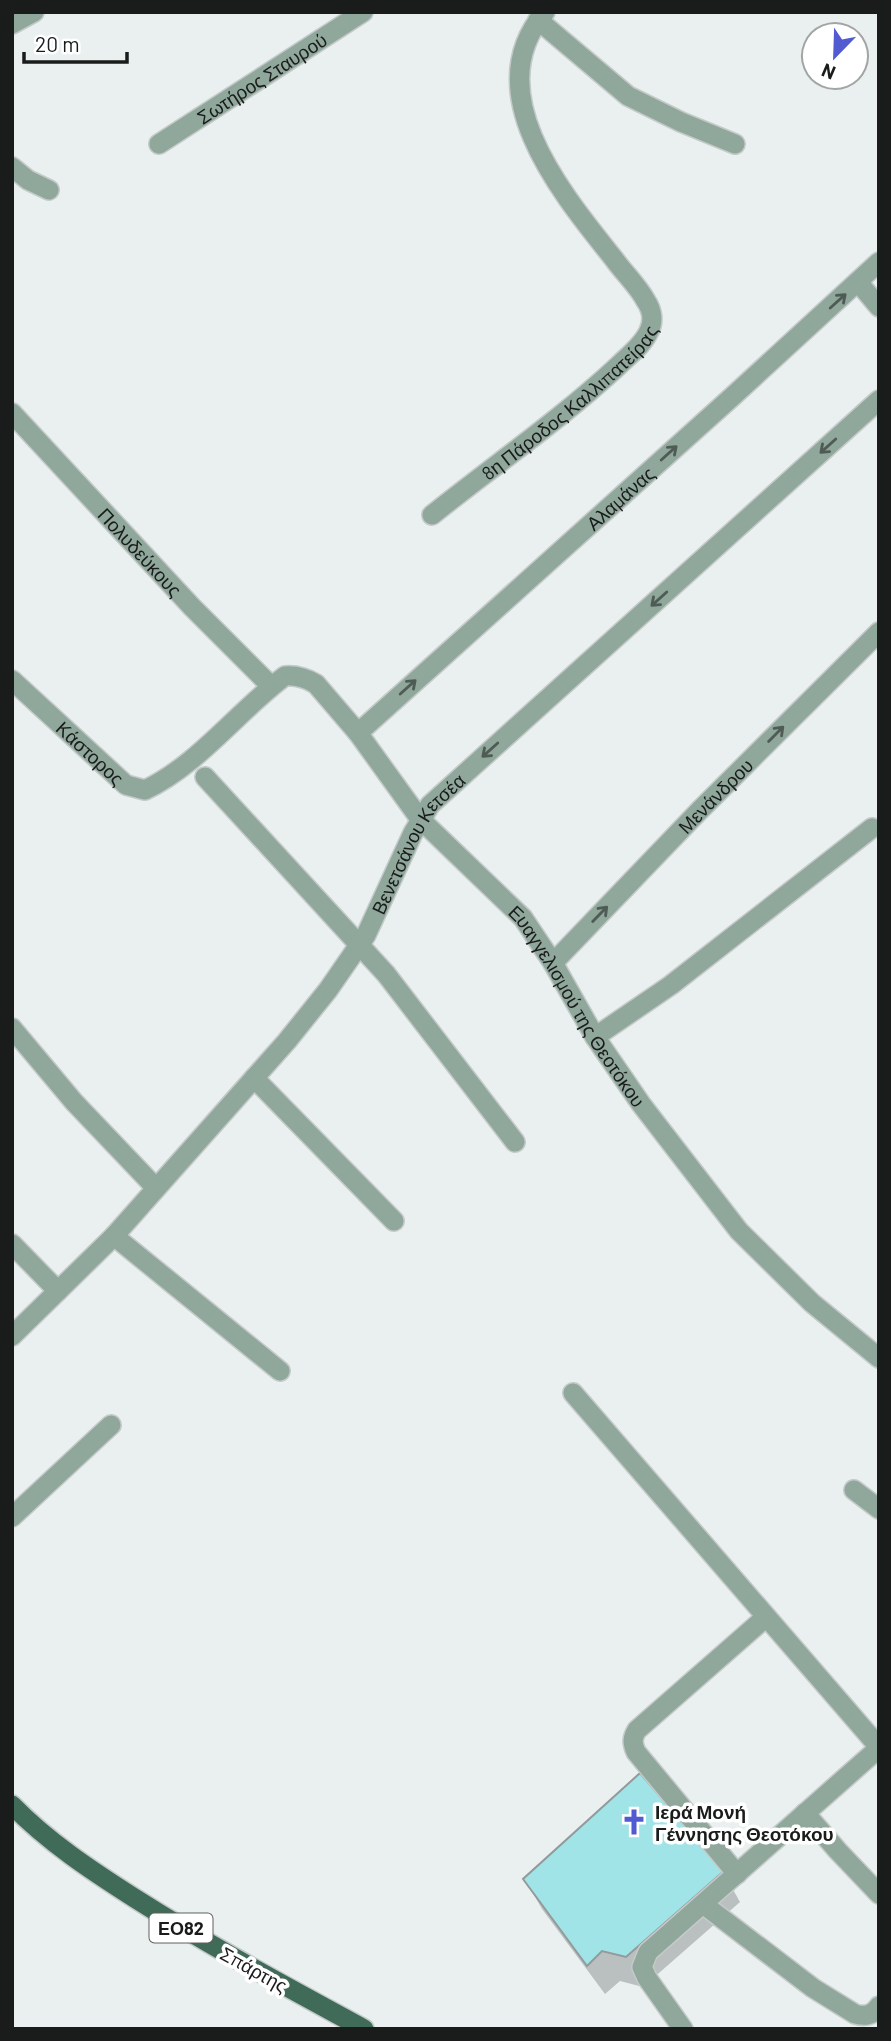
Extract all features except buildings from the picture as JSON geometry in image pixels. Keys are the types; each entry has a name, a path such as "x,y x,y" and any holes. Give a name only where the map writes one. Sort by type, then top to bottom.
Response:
{"main road":[{"name":"Σπάρτης","path":"12,1805 71,1856 162,1916 364,2029"}],"street":[{"path":"12,24 34,12"},
{"name":"Σωτήρος Σταυρού","path":"159,144 363,12"},
{"path":"542,16 628,96 681,122 736,144"},
{"name":"8η Πάροδος Καλλιπατείρας","path":"432,515 606,377 643,342 651,327 652,318 646,300 578,214 532,137 524,113 519,70 529,32 542,16"},
{"path":"12,167 28,180 49,190"},
{"name":"Αλαμάνας","path":"358,733 879,262"},
{"path":"858,282 879,307"},
{"name":"Βενετσάνου Κετσέα","path":"12,1335 114,1236 328,990 366,935 420,819 430,805 879,400"},
{"name":"Πολυδεύκους","path":"12,413 192,607 271,687"},
{"name":"Μενάνδρου","path":"553,963 708,802 879,632"},
{"name":"Ευαγγελισμού της Θεοτόκου","path":"271,687 285,676 293,675 307,678 316,684 358,733 420,819 523,918 553,963 595,1037 641,1104 739,1231 812,1303 879,1358"},
{"name":"Κάστορος","path":"12,680 126,785 145,790 161,783 271,687"},
{"path":"205,777 405,997 515,1142"},
{"path":"595,1037 671,985 872,828"},
{"path":"12,1028 74,1102 156,1188"},
{"path":"254,1078 394,1221"},
{"path":"114,1236 280,1371"},
{"path":"12,1244 58,1291"},
{"path":"573,1393 879,1748 648,1952 642,1967 683,2029"},
{"path":"12,1517 111,1424"},
{"path":"854,1490 879,1509"},
{"path":"737,1874 632,1744 637,1730 766,1617"},
{"path":"805,1813 879,1894"},
{"path":"703,1904 813,1988 855,2014 870,2014 879,2006"}],"place":[{"name":"Ιερά Μονή Γέννησης Θεοτόκου","path":"634,1822"}]}
